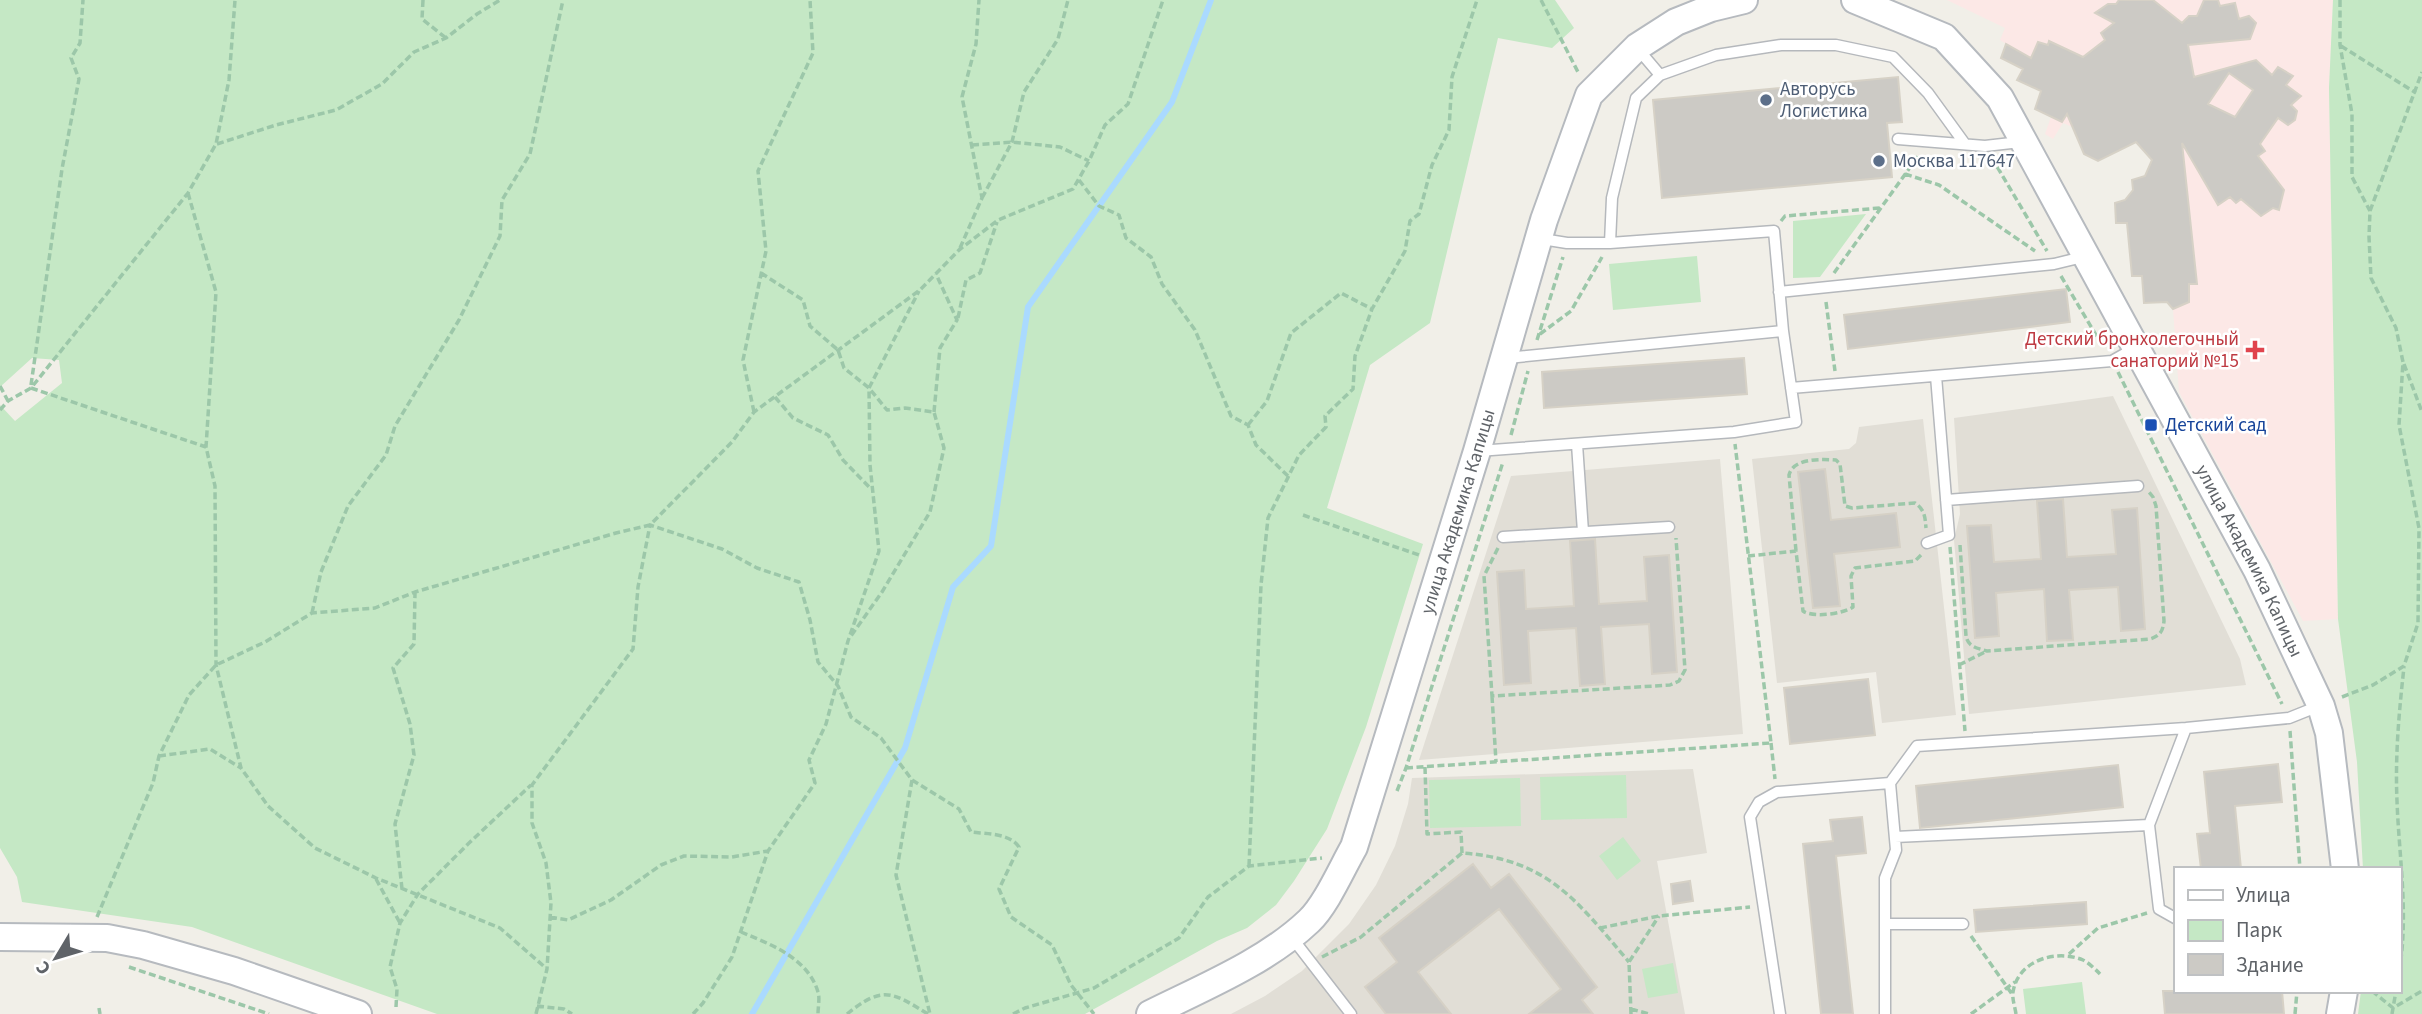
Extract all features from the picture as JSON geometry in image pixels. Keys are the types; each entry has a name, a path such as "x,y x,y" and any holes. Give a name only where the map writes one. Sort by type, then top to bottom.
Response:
{"street":[{"name":"улица Академика Капицы","path":"1150,1014 1272,950 1311,920 1336,881 1354,847 1477,452 1538,239 1589,95 1637,47 1676,22 1711,8 1745,0"},
{"name":"улица Академика Капицы","path":"1855,0 1944,37 2000,99 2257,570 2321,706 2329,733 2345,867"},
{"path":"0,937 107,938 144,945 234,971 358,1014"},
{"path":"2340,1014 2344,993"}],"lane":[{"path":"1610,243 1612,198 1636,98 1660,75 1716,55 1781,46 1836,45 1893,57 1928,93 1965,144"},
{"path":"1637,47 1660,75"},
{"path":"1898,139 1985,146 2024,142"},
{"path":"1477,452 1734,432 1796,422 1783,331 1774,231 1610,243 1567,243 1538,239"},
{"path":"1779,292 2054,264 2087,256"},
{"path":"1503,358 1783,331"},
{"path":"1791,388 2112,361 2135,348"},
{"path":"1927,543 1949,535 1936,376"},
{"path":"1577,444 1583,532"},
{"path":"1946,500 2138,486"},
{"path":"1503,537 1669,527"},
{"path":"1885,1014 1885,878 1896,850 1889,783 1917,746 2186,728 2289,718 2321,706"},
{"path":"2174,917 2159,909 2149,825 2186,728"},
{"path":"1780,1014 1750,817 1759,802 1777,792 1889,783"},
{"path":"1895,837 2149,825"},
{"path":"1885,925 1963,924"},
{"path":"1290,936 1351,1014"}],"path":[{"path":"31,388 62,169 79,79 71,58 80,43 83,0"},
{"path":"0,410 8,401 31,388 188,193 216,144 229,80 236,0"},
{"path":"423,0 422,19 446,38"},
{"path":"216,144 336,110 382,84 414,52 446,38 500,0"},
{"path":"312,613 321,572 348,506 386,455 395,426 458,320 500,236 502,200 530,154 563,0"},
{"path":"754,412 743,359 766,251 758,171 813,52 810,0"},
{"path":"979,0 976,44 962,97 982,198"},
{"path":"959,250 982,198 1012,142 1024,92 1058,39 1068,0"},
{"path":"396,1007 397,989 390,967 400,923 418,894 532,785 633,649 638,587 650,525 732,442 754,412 920,289 959,250 998,220 1073,189 1089,162 1105,125 1128,104 1163,0"},
{"path":"1249,866 1261,585 1268,517 1299,455 1326,427 1325,416 1353,389 1355,356 1372,309 1405,251 1410,221 1419,214 1432,165 1449,130 1452,77 1477,0"},
{"path":"1541,0 1583,82"},
{"path":"2340,0 2340,45 2352,114 2352,177 2370,211"},
{"path":"2340,45 2416,93"},
{"path":"2422,72 2370,211 2371,278 2396,328 2403,362 2422,412"},
{"path":"972,145 1012,142 1060,147 1089,162"},
{"path":"1837,384 1824,288 1929,142"},
{"path":"1985,146 2112,361 2289,718 2300,867"},
{"path":"1905,174 1939,185 2054,264"},
{"path":"1078,180 1099,206 1119,215 1126,238 1151,257 1162,284 1195,330 1231,416 1248,425 1256,446 1289,478"},
{"path":"188,193 216,292 206,447 215,486 216,665 241,768 268,806 315,848 376,878 500,928 547,968"},
{"path":"1774,231 1785,216 1881,208"},
{"path":"848,640 882,592 930,512 944,448 934,412 940,348 957,320 966,280 980,273 998,220"},
{"path":"1538,335 1571,311 1610,243"},
{"path":"761,273 803,300 810,327 838,350 844,368 869,388 887,410 905,408 934,412"},
{"path":"936,274 957,320"},
{"path":"693,1014 732,957 768,851 815,783 809,760 826,723 838,686 848,640 879,551 870,464 869,388 920,289"},
{"path":"1248,425 1267,401 1291,333 1341,293 1372,309"},
{"path":"2400,867 2397,726 2404,666 2418,623 2419,528 2399,425 2403,362"},
{"path":"0,386 8,401"},
{"path":"31,388 206,447"},
{"path":"775,396 793,418 828,435 843,460 872,490"},
{"path":"1734,432 1777,792"},
{"path":"1833,460 1840,464 1845,506 1852,508 1915,503 1922,508 1924,514 1927,543 1925,550 1915,561 1855,568 1851,576 1854,603 1850,610 1811,614 1803,611 1796,551 1789,475 1790,469 1799,463 1833,460"},
{"path":"1959,665 1987,651 2150,639 2158,636 2164,621 2156,506 2147,490 2138,486"},
{"path":"1303,515 1427,557"},
{"path":"96,919 153,783 159,756 189,695 216,665 265,642 312,613 375,608 415,592 650,525 722,549 757,568 799,582 818,662 838,686 851,717 881,738 912,780 959,809 971,832 1003,836 1015,841 1019,847 999,889 1011,917 1052,945 1071,985 1094,1014"},
{"path":"1492,696 1670,685 1679,681 1685,670 1676,533 1669,527"},
{"path":"1949,535 1966,742"},
{"path":"1496,762 1484,576 1503,537"},
{"path":"1960,543 1967,641 1972,646 1987,651"},
{"path":"1748,556 1796,551"},
{"path":"402,889 394,824 414,755 410,724 393,668 414,644 415,592"},
{"path":"2321,706 2373,685 2404,666"},
{"path":"1406,768 1771,743"},
{"path":"159,756 210,749 241,768"},
{"path":"1425,767 1427,834 1461,832 1462,853"},
{"path":"912,780 896,875 929,1014"},
{"path":"532,785 532,823 546,863 551,903 547,968 536,1014"},
{"path":"550,917 568,920 579,915 611,900 661,865 684,856 732,857 768,851"},
{"path":"1311,963 1362,937 1462,853 1506,859 1538,872 1573,897 1629,962"},
{"path":"1013,1014 1094,988 1180,938 1208,897 1249,866 1328,857"},
{"path":"376,878 400,923"},
{"path":"2401,883 2404,946 2401,962"},
{"path":"1601,929 1659,916 1763,906"},
{"path":"2068,955 2098,928 2159,909"},
{"path":"1649,1014 1631,1012 1629,962 1659,916"},
{"path":"1963,924 2012,994 2016,1014"},
{"path":"740,932 772,944 803,967 819,992 818,1014"},
{"path":"1971,1014 2017,981 2029,966 2047,956 2068,955 2086,961 2100,974"},
{"path":"125,966 269,1014"},
{"path":"2012,994 2017,981"},
{"path":"2393,1008 2422,991"},
{"path":"2295,1014 2297,993"},
{"path":"2374,993 2393,1008"},
{"path":"2392,1014 2396,993"},
{"path":"847,1014 866,998 896,994 929,1014"},
{"path":"537,1006 564,1009 572,1014"},
{"path":"99,1008 100,1014"}],"shaded area":[{"name":"Детский бронхолегочный санаторий №15","path":"1947,0 2333,0 2329,88 2338,619 2303,621 2179,392 2173,309 2167,302 2144,303 2142,276 2132,276 2127,223 2116,223 2115,203 2125,200 2145,176 2152,160 2136,142 2098,161 2084,154 2072,127 2063,123 2053,139 2045,134 2051,117 2035,109 2041,91 2017,80 2022,68 2001,58 2006,44 2000,40 2005,28"},
{"path":"2113,396 2240,659 2246,685 1969,714 1954,540 1960,514 1954,418"},
{"path":"1923,419 1956,715 1882,723 1876,672 1777,683 1752,459 1849,449 1856,443 1859,427"},
{"path":"1720,459 1743,734 1419,760 1511,476"},
{"path":"1693,769 1707,853 1657,861 1685,1014 1231,1014 1265,996 1302,971 1349,924 1376,885 1395,846 1408,804 1412,778"}],"green space":[{"path":"0,0 1555,0 1574,28 1552,48 1498,38 1430,323 1370,365 1327,508 1423,544 1366,727 1327,829 1276,905 1247,928 1217,941 1085,1014 437,1014 192,927 22,902 17,877 0,848 0,405 15,421 62,383 59,360 32,358 0,387"},
{"path":"2333,0 2422,0 2422,1014 2358,1014 2361,993 2401,993 2401,867 2363,867 2357,762 2338,619 2329,88"},
{"path":"1866,214 1820,277 1793,278 1793,221"},
{"path":"1697,256 1701,302 1613,310 1609,264"},
{"path":"1626,775 1627,818 1541,820 1540,777"},
{"path":"1520,778 1521,826 1430,828 1429,780"},
{"path":"1623,837 1641,861 1617,880 1599,856"},
{"path":"1673,963 1678,993 1648,998 1642,969"},
{"path":"2082,982 2086,1014 2026,1014 2023,989"}],"building":[{"path":"2119,0 2153,0 2182,23 2189,16 2197,16 2204,0 2218,0 2220,6 2235,3 2239,19 2249,16 2256,23 2250,39 2188,45 2194,77 2256,60 2272,75 2278,67 2293,76 2286,85 2301,96 2291,105 2297,111 2295,120 2288,125 2278,118 2260,144 2265,151 2258,156 2284,190 2279,210 2273,208 2261,216 2241,199 2236,203 2230,197 2218,205 2182,143 2197,284 2189,284 2189,302 2173,309 2167,302 2144,303 2142,276 2132,276 2127,223 2116,223 2115,203 2125,200 2133,190 2132,180 2145,176 2152,160 2136,142 2098,161 2084,154 2067,114 2062,122 2035,109 2041,91 2017,80 2023,69 2001,58 2006,44 2031,58 2038,42 2048,45 2049,41 2083,57 2105,40 2101,33 2114,23 2095,13 2108,4 2116,4","holes":["2229,73 2253,90 2235,117 2208,104"]},
{"path":"1898,77 1902,122 1887,123 1892,177 1662,198 1653,100"},
{"path":"2066,289 2070,322 1848,349 1844,315"},
{"path":"1744,358 1747,394 1544,408 1542,372"},
{"path":"1825,469 1831,520 1896,513 1900,547 1834,554 1840,606 1813,608 1798,472"},
{"path":"2063,499 2067,557 2116,554 2112,510 2137,508 2145,629 2121,631 2118,587 2069,590 2073,640 2047,641 2044,589 1996,593 1999,636 1975,638 1967,526 1991,525 1994,562 2041,559 2037,501"},
{"path":"1595,539 1599,604 1647,601 1644,557 1669,555 1677,672 1652,674 1649,624 1601,627 1605,684 1580,686 1576,628 1528,631 1531,683 1504,685 1497,572 1524,570 1526,609 1574,606 1570,541"},
{"path":"1868,679 1875,735 1790,744 1784,688"},
{"path":"2278,764 2282,802 2235,806 2241,867 2201,867 2197,834 2210,833 2204,772"},
{"path":"2118,765 2123,807 1920,828 1916,786"},
{"path":"1862,817 1866,853 1836,856 1853,1014 1821,1014 1803,844 1833,841 1830,820"},
{"path":"1473,864 1491,888 1509,874 1597,987 1582,1000 1593,1014 1529,1014 1561,989 1499,909 1418,972 1451,1014 1386,1014 1365,987 1397,962 1379,938"},
{"path":"1690,881 1693,901 1673,904 1671,884"},
{"path":"2086,902 2087,924 1976,932 1974,910"},
{"path":"2163,991 2282,993 2284,1014 2165,1014"}],"waterway":[{"path":"752,1014 905,748 953,587 991,546 1028,307 1172,102 1211,0"}],"place":[{"name":"Авторусь Логистика","path":"1766,100"},
{"name":"Москва 117647","path":"1879,161"},
{"name":"Детский бронхолегочный санаторий №15","path":"2255,350"},
{"name":"Детский сад","path":"2151,425"}]}
